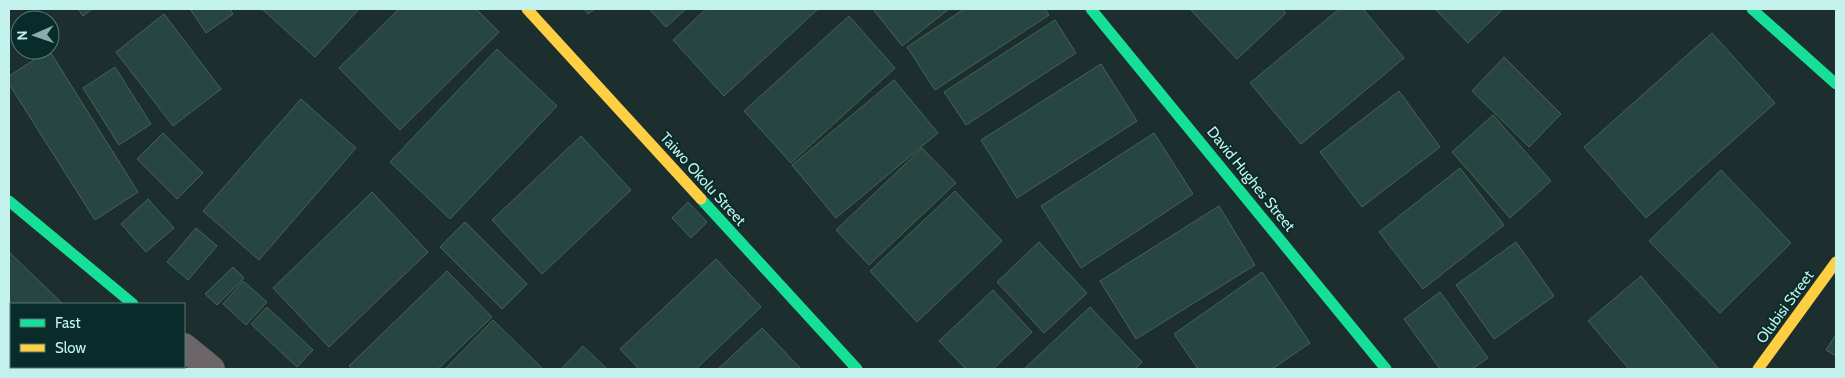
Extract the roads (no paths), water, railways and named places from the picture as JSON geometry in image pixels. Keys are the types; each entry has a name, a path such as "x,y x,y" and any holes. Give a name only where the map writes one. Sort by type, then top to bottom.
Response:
{"street":[{"name":"Taiwo Okolu Street","path":"527,9 857,369"},
{"name":"David Hughes Street","path":"1091,9 1386,369"},
{"path":"1752,9 1836,84"},
{"path":"9,201 132,303"},
{"name":"Olubisi Street","path":"1758,369 1836,262"},
{"path":"185,348 211,369"}]}
